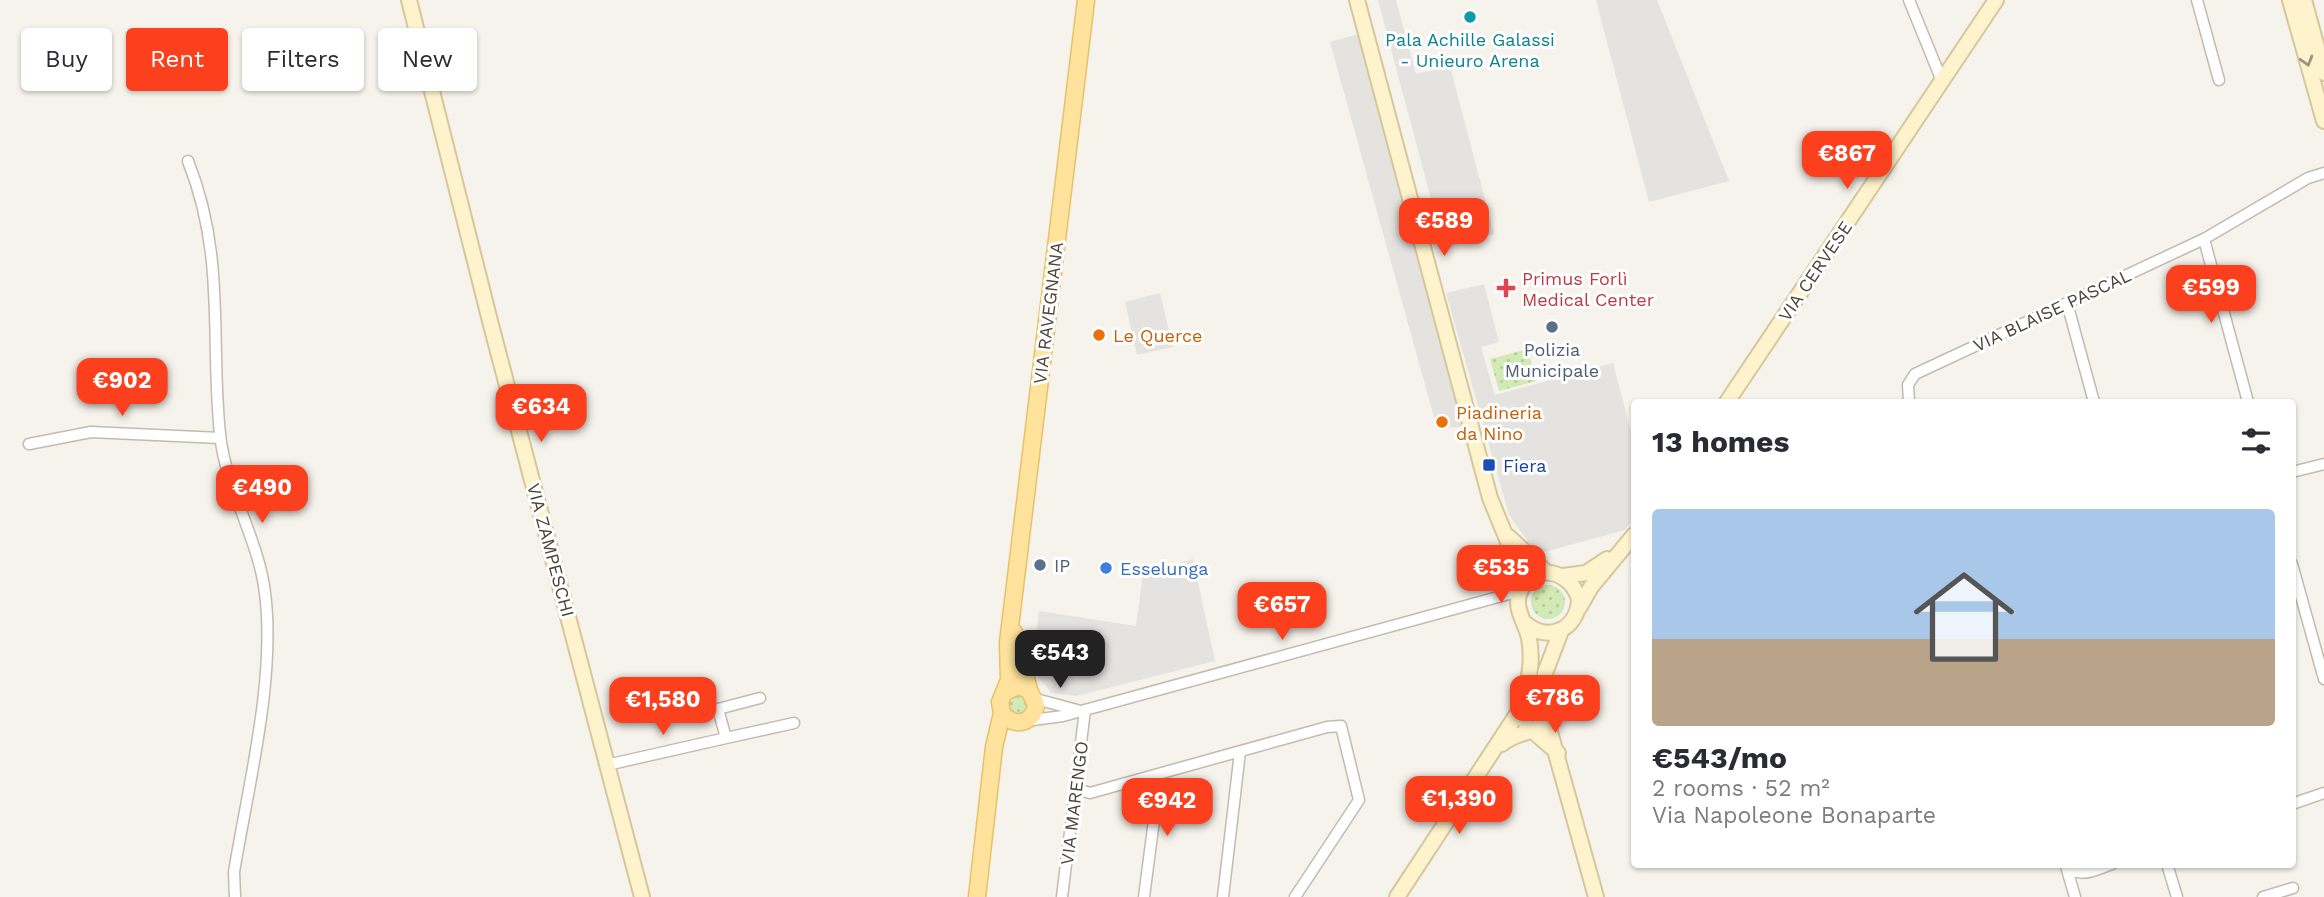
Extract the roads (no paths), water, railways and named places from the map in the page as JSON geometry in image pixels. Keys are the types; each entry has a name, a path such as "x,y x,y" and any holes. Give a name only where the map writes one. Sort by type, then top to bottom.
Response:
{"main road":[{"name":"VIA RAVEGNANA","path":"1004,692 1009,680 1008,643 1086,0"},
{"name":"VIA RAVEGNANA","path":"1012,626 1032,694"},
{"path":"977,897 994,747 1002,713 1000,702 1004,692 1019,686 1032,694 1035,711 994,747"},
{"path":"1002,713 1021,722"}],"street":[{"name":"VIA ZAMPESCHI","path":"409,0 642,897"},
{"path":"1357,0 1490,498 1522,587 1519,610"},
{"path":"1909,0 1942,81"},
{"name":"VIA CERVESE","path":"1729,399 1996,0"},
{"path":"2197,0 2219,80"},
{"path":"2290,0 2324,121"},
{"path":"2304,0 2324,73"},
{"path":"188,161 209,226 215,274 220,438 265,591 268,660 234,872 235,897"},
{"name":"VIA BLAISE PASCAL","path":"1908,399 1908,385 1915,374 2204,239 2308,178 2324,173"},
{"path":"2204,239 2247,399"},
{"path":"2067,303 2093,399"},
{"path":"29,444 91,432 220,438"},
{"path":"2296,471 2324,464"},
{"path":"1501,527 1546,572 1563,576 1586,573 1631,538"},
{"path":"1526,624 1544,633 1561,631 1572,623 1591,587 1631,538"},
{"path":"1021,722 1045,720 1490,602 1546,572"},
{"path":"1563,576 1576,589 1579,608"},
{"path":"2296,578 2324,679"},
{"path":"1490,602 1509,603 1519,610 1526,624 1532,667 1524,719 1558,753"},
{"path":"1491,755 1512,736 1533,730 1543,723 1545,673 1561,631"},
{"path":"1032,694 1081,710"},
{"path":"726,738 718,709 760,698"},
{"path":"1397,897 1526,701"},
{"name":"VIA MARENGO","path":"1062,897 1077,789 1081,710"},
{"path":"1545,714 1596,897"},
{"path":"607,765 794,723"},
{"path":"1077,789 1090,793 1327,727 1341,726 1359,800 1294,897"},
{"path":"1223,897 1240,752"},
{"path":"1144,897 1160,774"},
{"path":"2296,803 2324,793"},
{"path":"2067,868 2075,897"},
{"path":"2068,868 2082,874 2100,868"},
{"path":"2168,868 2177,897"},
{"path":"2263,897 2294,888"}],"place":[{"name":"Pala Achille Galassi - Unieuro Arena","path":"1470,17"},
{"name":"Primus Forlì Medical Center","path":"1506,288"},
{"name":"Polizia Municipale","path":"1552,327"},
{"name":"Le Querce","path":"1099,335"},
{"name":"Piadineria da Nino","path":"1442,422"},
{"name":"Fiera","path":"1489,465"},
{"name":"IP","path":"1040,565"},
{"name":"Esselunga","path":"1106,568"}]}
